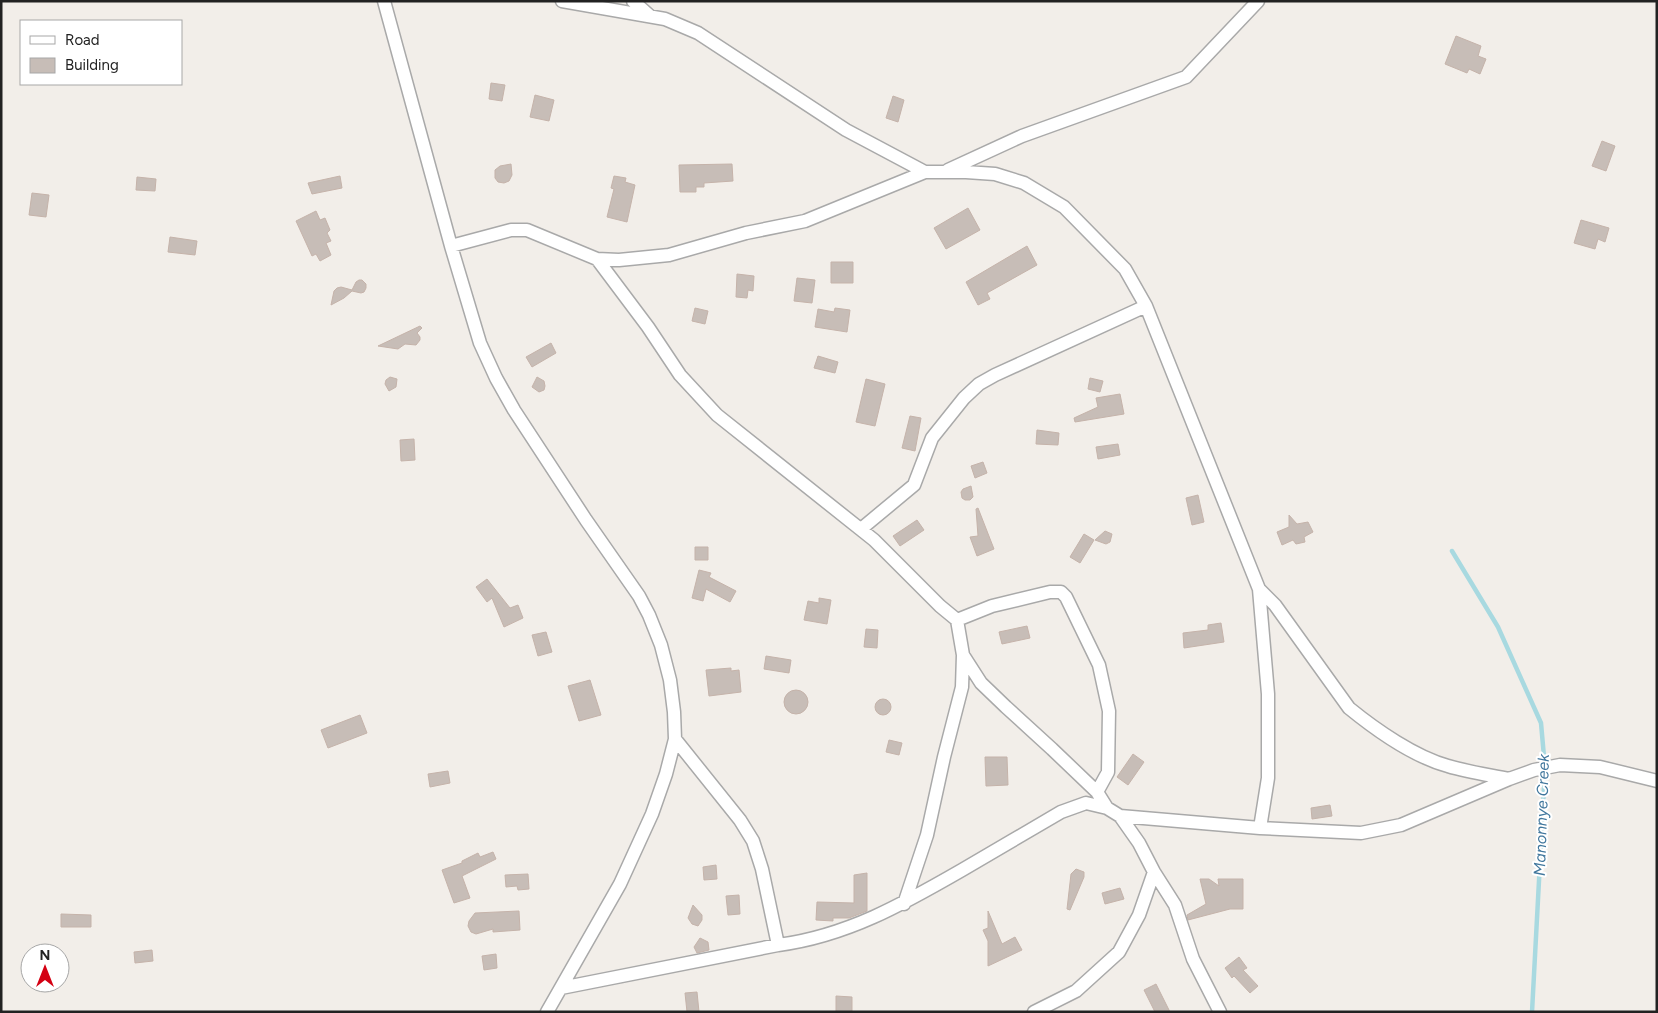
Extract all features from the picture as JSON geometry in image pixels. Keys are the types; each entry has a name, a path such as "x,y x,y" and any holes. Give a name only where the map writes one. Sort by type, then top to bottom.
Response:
{"street":[{"path":"384,1 451,246 480,343 496,378 514,410 649,615 661,645 670,680 674,712 674,740 666,774 652,814 620,884 547,1012"},
{"path":"562,1 665,19 698,34 846,130 925,172"},
{"path":"633,1 650,16"},
{"path":"943,172 1022,136 1186,77 1258,1"},
{"path":"451,246 511,230 527,230 597,259 619,260 669,255 746,233 804,221 925,172 995,174 1024,183 1064,206 1126,269 1146,306 1259,589 1268,694 1268,778 1260,828"},
{"path":"597,259 648,327 680,375 717,415 874,540 940,606 957,620 963,655 962,687 927,835 904,904"},
{"path":"861,529 914,485 932,438 964,398 979,384 1146,306"},
{"path":"1259,589 1275,605 1349,708 1362,718 1415,754 1448,766 1509,779"},
{"path":"957,620 992,606 1050,592 1061,592 1066,597 1099,665 1109,711 1108,772 1097,792"},
{"path":"963,655 981,682 1097,792 1107,808"},
{"path":"674,740 740,820 753,841 762,869 778,945"},
{"path":"1120,816 1260,828 1361,833 1401,825 1509,779 1534,770 1560,765 1600,767 1657,781"},
{"path":"561,988 797,942 842,930 904,904 1061,812 1086,803 1107,808 1120,816 1139,842 1154,872 1176,905 1193,959 1220,1012"},
{"path":"1034,1012 1076,991 1119,952 1138,915 1154,872"}],"building":[{"path":"1456,36 1481,46 1478,56 1486,59 1480,74 1469,69 1467,73 1445,64"},
{"path":"491,83 505,85 502,101 489,99"},
{"path":"535,95 554,100 549,121 530,117"},
{"path":"893,96 904,100 898,122 886,118"},
{"path":"1602,141 1615,146 1606,171 1592,166"},
{"path":"511,164 512,175 509,181 504,183 498,182 495,178 495,170 500,166"},
{"path":"732,164 733,181 704,183 704,187 696,187 696,192 680,192 679,165"},
{"path":"340,176 342,188 312,194 308,183"},
{"path":"614,176 626,178 625,182 635,185 627,222 607,217 614,189 611,188"},
{"path":"137,177 156,179 155,191 136,190"},
{"path":"32,193 49,195 46,217 29,215"},
{"path":"968,208 980,230 946,249 934,228"},
{"path":"316,211 320,220 325,218 330,230 327,233 331,241 326,243 331,255 320,261 316,254 312,256 296,221"},
{"path":"1581,220 1609,228 1605,242 1598,239 1595,249 1574,243"},
{"path":"170,237 197,241 195,255 168,252"},
{"path":"1027,246 1037,265 987,293 990,299 978,305 966,282"},
{"path":"831,262 853,262 853,283 831,283"},
{"path":"737,274 754,276 753,291 748,290 747,298 736,297"},
{"path":"797,278 815,280 812,303 794,301"},
{"path":"359,280 366,284 364,292 352,291 331,305 334,291 337,288 341,287 352,290"},
{"path":"695,308 708,311 705,324 692,321"},
{"path":"835,308 850,310 847,332 815,327 818,309 834,312"},
{"path":"420,326 422,328 417,333 420,340 416,345 405,344 398,349 378,346"},
{"path":"551,343 556,353 532,367 526,357"},
{"path":"818,356 838,362 835,373 814,368"},
{"path":"390,377 397,379 396,387 389,391 385,384 386,380"},
{"path":"537,377 544,381 545,386 544,390 539,392 532,387"},
{"path":"1090,378 1103,381 1100,392 1088,389"},
{"path":"866,379 885,384 875,426 856,422"},
{"path":"1120,394 1124,414 1075,422 1074,418 1098,407 1096,398"},
{"path":"910,416 921,418 915,451 902,448"},
{"path":"1037,430 1059,433 1058,445 1036,444"},
{"path":"414,439 415,460 401,461 400,440"},
{"path":"1118,444 1120,455 1098,459 1096,447"},
{"path":"983,462 987,473 975,478 971,466"},
{"path":"971,486 973,497 970,500 965,500 962,498 961,492 963,489"},
{"path":"1198,495 1204,522 1192,525 1186,498"},
{"path":"978,508 994,549 977,556 970,537 978,536 976,509"},
{"path":"1289,515 1297,524 1308,522 1313,532 1304,537 1305,542 1296,544 1293,540 1282,545 1277,532 1289,527"},
{"path":"917,520 924,530 900,546 893,536"},
{"path":"1105,531 1112,534 1110,542 1106,544 1095,540"},
{"path":"1084,534 1094,540 1080,563 1070,557"},
{"path":"695,547 708,547 708,560 695,560"},
{"path":"699,570 711,573 709,577 736,591 730,602 706,589 703,601 692,598"},
{"path":"487,579 510,608 518,605 523,618 504,627 492,598 487,602 476,587"},
{"path":"819,598 831,600 827,624 804,620 808,601 819,603"},
{"path":"1221,623 1224,642 1184,648 1183,633 1208,630 1208,625"},
{"path":"1027,626 1030,638 1002,644 999,632"},
{"path":"866,629 878,630 877,648 864,647"},
{"path":"546,632 552,652 538,656 532,635"},
{"path":"766,656 791,660 789,673 764,669"},
{"path":"731,668 731,671 739,670 741,692 709,696 706,670"},
{"path":"590,680 601,715 579,721 568,686"},
{"path":"796,690 804,694 808,702 804,710 796,714 788,710 784,702 788,694"},
{"path":"880,699 886,699 891,704 889,713 880,715 875,710 875,704"},
{"path":"360,715 367,733 328,748 321,730"},
{"path":"889,740 902,743 899,755 886,752"},
{"path":"1133,754 1144,762 1128,785 1117,777"},
{"path":"985,757 1007,757 1008,785 986,786"},
{"path":"448,771 450,783 430,787 428,774"},
{"path":"1330,805 1332,816 1312,819 1311,808"},
{"path":"493,852 496,859 462,876 470,898 454,903 442,870 462,863 462,861 478,853 480,857"},
{"path":"716,865 717,879 704,880 703,867"},
{"path":"1076,869 1084,872 1084,877 1070,910 1067,909 1071,874"},
{"path":"867,873 867,911 849,918 833,918 833,921 816,920 817,902 854,903 854,875"},
{"path":"528,874 529,889 518,890 517,886 506,887 505,875"},
{"path":"1200,879 1209,879 1219,886 1218,879 1243,879 1243,909 1230,909 1188,920 1187,915 1206,904"},
{"path":"1120,888 1124,899 1105,904 1102,893"},
{"path":"739,895 740,914 728,915 726,896"},
{"path":"693,905 702,915 702,920 698,926 692,924 688,918"},
{"path":"519,911 520,930 493,932 493,929 476,934 471,932 468,926 475,913"},
{"path":"988,911 1002,944 1015,937 1022,950 988,966 988,941 983,930 988,928"},
{"path":"61,914 91,915 91,927 61,927"},
{"path":"700,938 708,942 709,950 697,953 694,947"},
{"path":"152,950 153,961 135,963 134,952"},
{"path":"496,954 497,968 484,970 482,956"},
{"path":"1239,957 1247,968 1243,970 1258,986 1250,993 1234,976 1232,978 1225,968"},
{"path":"1156,984 1170,1012 1155,1012 1144,990"},
{"path":"697,992 699,1012 687,1012 685,993"},
{"path":"836,996 852,997 852,1012 836,1012"}],"waterway":[{"name":"Manonnye Creek","path":"1452,551 1498,627 1541,723 1545,768 1532,1012"}]}
